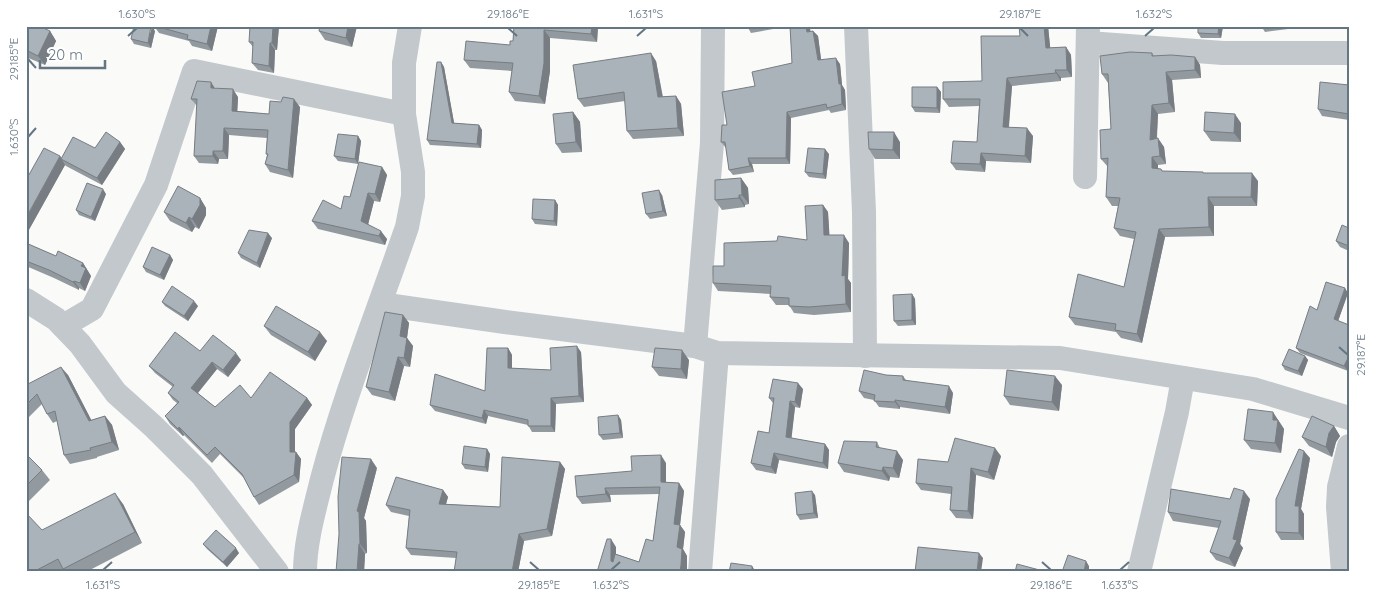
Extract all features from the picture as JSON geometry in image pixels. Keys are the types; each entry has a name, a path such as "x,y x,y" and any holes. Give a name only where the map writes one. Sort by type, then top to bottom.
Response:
{"street":[{"path":"306,572 305,561 315,508 336,426 407,227 413,196 413,172 404,114 404,63 410,26"},
{"path":"700,572 712,143 713,26"},
{"path":"856,26 864,212 865,356"},
{"path":"1085,177 1088,35 1223,53 1349,53"},
{"path":"63,326 92,310 156,185 194,71 404,114"},
{"path":"26,300 56,319 80,344 116,393 153,426 202,475 277,572"},
{"path":"380,304 706,350 865,356 1060,358 1253,389 1349,418"},
{"path":"1139,572 1184,378"},
{"path":"1343,572 1338,507 1339,487 1349,446"}],"building":[{"path":"28,26 39,26 50,31 38,56 26,50 26,30"},
{"path":"134,26 151,26 148,43 131,39"},
{"path":"155,26 211,26 207,44 187,39 188,35"},
{"path":"250,26 273,26 269,66 252,63 253,42 249,42"},
{"path":"320,26 348,26 346,38 319,31"},
{"path":"514,26 592,26 591,34 544,30 544,63 539,96 509,92 513,63 464,60 466,41 510,45 510,41 513,41"},
{"path":"790,26 806,26 807,32 813,31 818,60 836,58 839,84 841,84 842,104 827,108 826,104 787,112 786,158 748,158 750,166 729,170 725,142 721,142 722,125 727,125 722,92 755,86 752,72 792,63"},
{"path":"1019,26 1044,26 1046,48 1066,47 1067,70 1055,70 1056,73 1007,78 1003,127 1027,128 1025,156 981,153 980,164 951,163 953,141 977,142 980,99 943,99 943,82 982,81 981,36 1020,36"},
{"path":"1198,26 1219,26 1218,34 1198,33"},
{"path":"1130,52 1152,53 1152,56 1195,57 1195,70 1166,72 1169,103 1152,105 1150,140 1158,138 1160,156 1152,157 1152,168 1161,169 1162,171 1252,173 1251,197 1208,197 1209,227 1159,229 1137,334 1115,330 1116,324 1069,317 1078,274 1124,287 1136,232 1114,228 1120,198 1106,197 1108,158 1101,159 1100,130 1111,129 1108,74 1102,74 1100,56"},
{"path":"651,53 658,97 676,96 678,128 627,131 624,92 578,99 573,65"},
{"path":"437,62 441,62 452,123 479,125 477,144 427,140"},
{"path":"197,81 211,82 211,88 233,89 232,111 269,114 270,101 281,102 283,97 294,99 288,170 265,164 268,154 266,154 268,130 224,128 223,151 213,151 213,156 194,156 197,99 191,99"},
{"path":"1320,82 1349,85 1349,114 1318,109"},
{"path":"912,87 937,87 937,108 912,107"},
{"path":"573,112 576,142 556,144 553,114"},
{"path":"1205,112 1235,114 1234,133 1204,131"},
{"path":"106,132 120,142 97,178 61,159 73,137 95,148"},
{"path":"868,132 894,132 893,150 869,149"},
{"path":"338,134 358,136 355,159 334,156"},
{"path":"44,148 60,156 26,218 26,180"},
{"path":"808,148 825,149 823,174 805,172"},
{"path":"359,162 382,167 375,194 368,193 361,221 381,231 379,236 312,221 323,200 341,209 344,196 350,197"},
{"path":"741,178 742,195 739,195 739,198 715,200 715,180"},
{"path":"87,183 103,189 91,217 76,210"},
{"path":"178,186 200,198 200,205 192,219 189,217 186,223 164,212"},
{"path":"659,190 663,211 646,214 642,193"},
{"path":"533,199 555,200 554,221 532,219"},
{"path":"823,205 824,235 844,235 842,276 845,275 846,304 809,307 789,306 789,298 770,297 771,286 713,283 713,266 724,266 724,243 777,241 778,236 807,240 805,206"},
{"path":"1342,225 1349,228 1349,246 1336,241"},
{"path":"249,230 268,233 257,263 238,253"},
{"path":"26,243 56,256 58,251 83,263 81,266 86,268 80,283 73,282 26,261"},
{"path":"152,247 170,255 160,275 143,267"},
{"path":"1326,282 1345,288 1334,319 1349,325 1349,356 1344,366 1296,348 1310,306 1317,310"},
{"path":"172,286 194,301 184,316 162,302"},
{"path":"912,294 912,320 894,321 893,295"},
{"path":"276,306 320,332 308,352 264,326"},
{"path":"385,312 403,315 400,336 407,338 404,358 398,357 389,392 366,387"},
{"path":"175,332 200,351 213,335 236,353 223,370 212,362 191,388 215,407 240,385 251,398 270,372 307,398 290,422 290,452 296,452 294,475 254,497 242,474 215,447 207,455 165,416 179,402 168,393 174,385 149,366"},
{"path":"577,346 579,396 551,398 551,426 528,426 528,420 484,410 482,418 430,405 435,374 485,391 487,348 508,348 508,368 551,370 550,348"},
{"path":"655,348 682,350 681,369 652,367"},
{"path":"1289,349 1305,356 1298,371 1282,365"},
{"path":"61,367 89,421 105,416 112,442 90,448 91,450 64,455 55,411 47,414 37,394 26,405 26,385"},
{"path":"864,370 886,375 903,376 903,380 949,386 945,407 895,400 895,402 874,401 875,395 859,391"},
{"path":"1007,370 1055,376 1052,402 1004,396"},
{"path":"773,379 798,383 795,402 790,401 786,437 825,444 823,463 774,453 771,467 751,463 758,431 769,433 774,398 769,398"},
{"path":"1248,409 1273,412 1273,420 1278,420 1275,443 1244,440"},
{"path":"618,415 620,433 599,435 598,417"},
{"path":"1312,416 1334,426 1329,433 1326,447 1302,437"},
{"path":"955,438 995,448 988,472 971,468 968,511 950,510 952,487 916,483 918,459 948,462"},
{"path":"844,441 877,442 876,447 897,451 893,468 883,467 882,471 838,463"},
{"path":"464,446 487,449 485,467 462,464"},
{"path":"1299,449 1304,451 1295,506 1299,506 1299,533 1276,532 1276,499"},
{"path":"661,455 661,482 679,483 674,524 680,525 677,547 682,549 680,572 597,572 607,539 611,539 611,561 613,562 615,554 639,562 646,539 653,541 660,487 605,488 606,494 577,497 575,476 632,471 631,456"},
{"path":"28,456 42,470 26,486 26,458"},
{"path":"342,457 371,459 357,511 359,512 360,544 357,572 336,572 339,534 338,497"},
{"path":"502,457 560,462 547,529 519,534 512,572 454,572 457,552 406,548 410,510 386,505 396,477 443,490 439,504 500,507"},
{"path":"1234,488 1244,491 1233,539 1237,540 1229,558 1210,552 1221,521 1168,512 1171,489 1230,499"},
{"path":"812,491 814,513 797,515 795,493"},
{"path":"115,493 135,532 63,569 58,559 33,572 26,572 26,513 42,530"},
{"path":"216,530 236,548 223,562 203,544"},
{"path":"918,547 979,553 977,572 915,572"},
{"path":"1068,555 1086,561 1084,572 1062,572"},
{"path":"731,563 752,566 752,572 729,572"},
{"path":"1017,564 1047,572 1015,572"}]}
